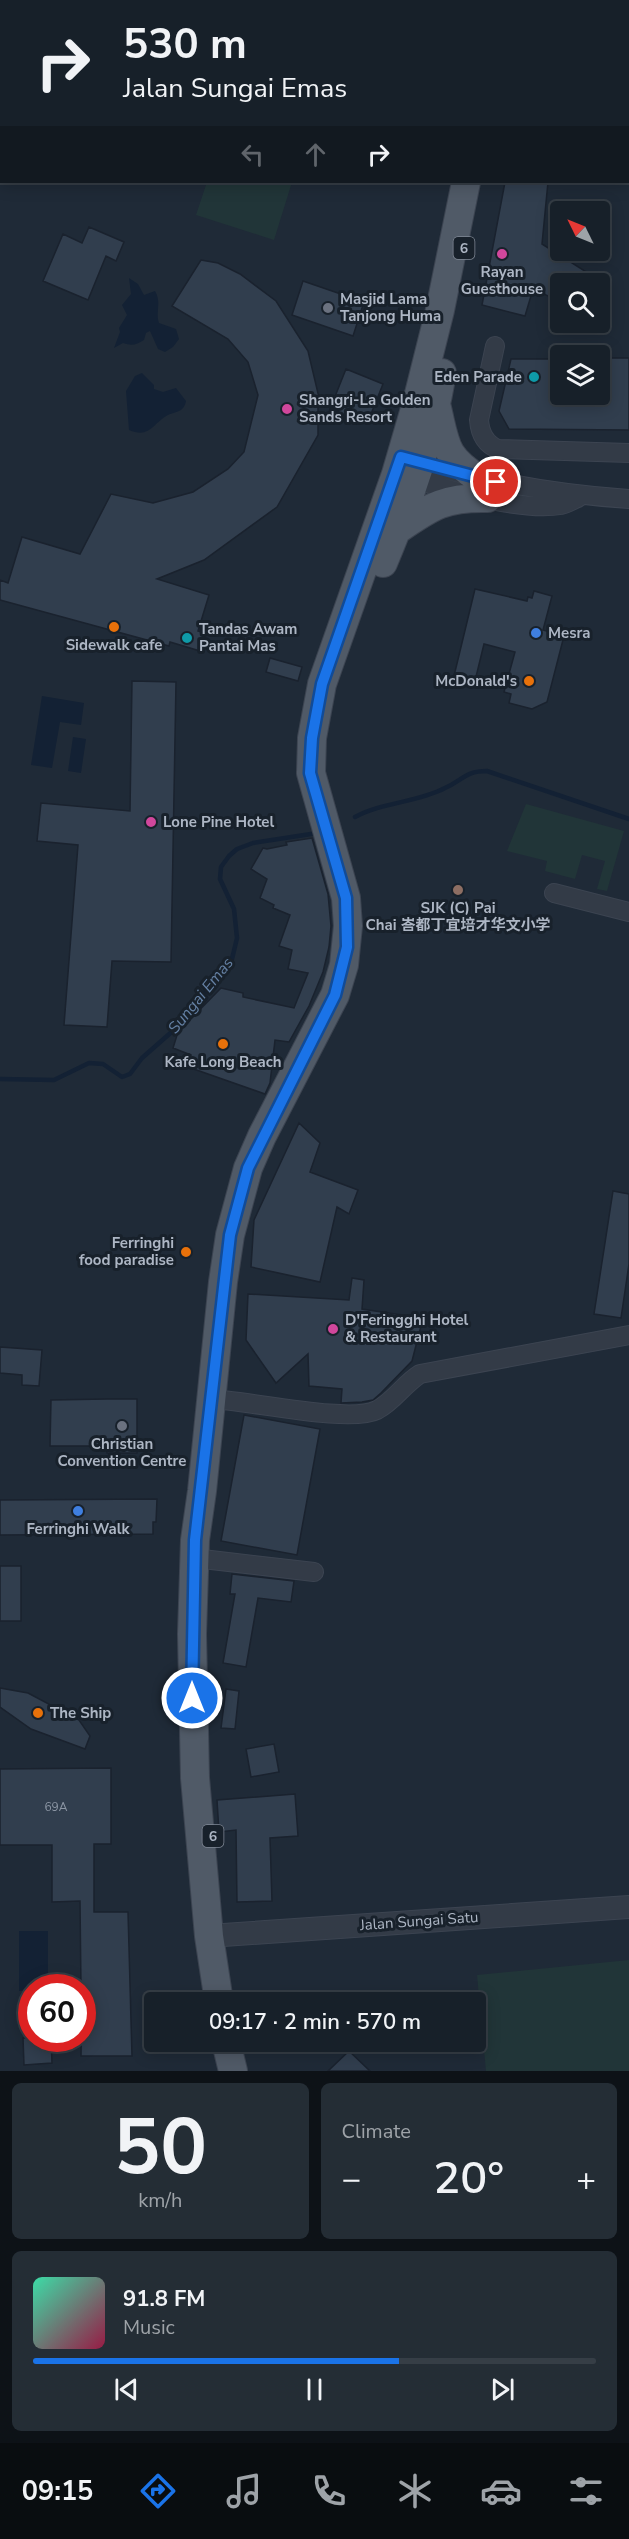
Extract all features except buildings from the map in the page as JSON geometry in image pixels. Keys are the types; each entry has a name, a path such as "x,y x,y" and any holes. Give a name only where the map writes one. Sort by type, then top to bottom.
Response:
{"main road":[{"name":"6","path":"219,1992 217,1935 195,1778 199,1559 216,1399 240,1237 257,1173 290,1094 345,996 355,964 353,925 355,895 326,770 328,716 362,612 397,530 465,183"},
{"name":"6","path":"353,925 310,773 312,738 322,684 409,468 437,406 475,183"},
{"path":"397,530 432,506 483,488 457,464 449,452 437,406"},
{"name":"6","path":"217,1935 232,1992"},
{"path":"228,2052 232,2071"},
{"path":"243,2052 246,2071"}],"street":[{"path":"495,346 478,420 480,432 491,446 498,449 629,453"},
{"path":"409,468 483,488 530,489 629,499"},
{"path":"554,893 629,912"},
{"path":"216,1399 330,1413 375,1411 387,1404 407,1382 420,1374 629,1335"},
{"path":"199,1559 314,1572"},
{"name":"Jalan Sungai Satu","path":"217,1935 629,1907"}],"green space":[{"path":"207,183 292,183 274,240 196,215"},
{"path":"526,804 624,831 607,891 597,889 605,861 582,855 575,879 545,871 547,861 507,851"},
{"path":"629,1960 629,2071 486,2071 486,1992 479,1992 477,1975"}],"water":[{"path":"129,278 138,284 144,295 155,291 158,300 159,323 176,329 179,339 165,352 158,349 150,331 139,343 131,345 123,343 114,348 120,332 119,328 127,315 122,305 131,294"},
{"path":"142,373 154,385 154,389 163,392 176,388 186,401 182,409 163,418 151,429 142,433 129,430 126,391 135,376"},
{"path":"42,696 84,703 81,725 60,722 52,768 31,765"},
{"path":"73,737 86,739 81,773 68,771"},
{"path":"19,1931 48,1931 48,1974 19,1974"}],"waterway":[{"name":"Sungai Emas","path":"355,817 377,808 423,797 469,774 487,771 629,819"},
{"name":"Sungai Emas","path":"0,1079 54,1080 89,1063 103,1064 122,1077 130,1074 142,1058 175,1029 232,959 237,938 234,909 220,879 221,867 229,856 237,849 253,843 311,834"}],"place":[{"name":"Rayan Guesthouse","path":"502,254"},
{"name":"Masjid Lama Tanjong Huma","path":"328,308"},
{"name":"Eden Parade","path":"534,377"},
{"name":"Shangri-La Golden Sands Resort","path":"287,409"},
{"name":"Sidewalk cafe","path":"114,627"},
{"name":"Mesra","path":"536,633"},
{"name":"Tandas Awam Pantai Mas","path":"187,638"},
{"name":"McDonald's","path":"529,681"},
{"name":"Lone Pine Hotel","path":"151,822"},
{"name":"SJK (C) Pai Chai 峇都丁宜培才华文小学","path":"458,890"},
{"name":"Kafe Long Beach","path":"223,1044"},
{"name":"Ferringhi food paradise","path":"186,1252"},
{"name":"D'Feringghi Hotel & Restaurant","path":"333,1329"},
{"name":"Christian Convention Centre","path":"122,1426"},
{"name":"Ferringhi Walk","path":"78,1511"},
{"name":"The Ship","path":"38,1713"}],"route":[{"path":"192,1698 195,1540 230,1235 248,1168 262,1136 335,995 347,947 346,898 310,773 312,738 322,684 401,457 496,482"}]}
